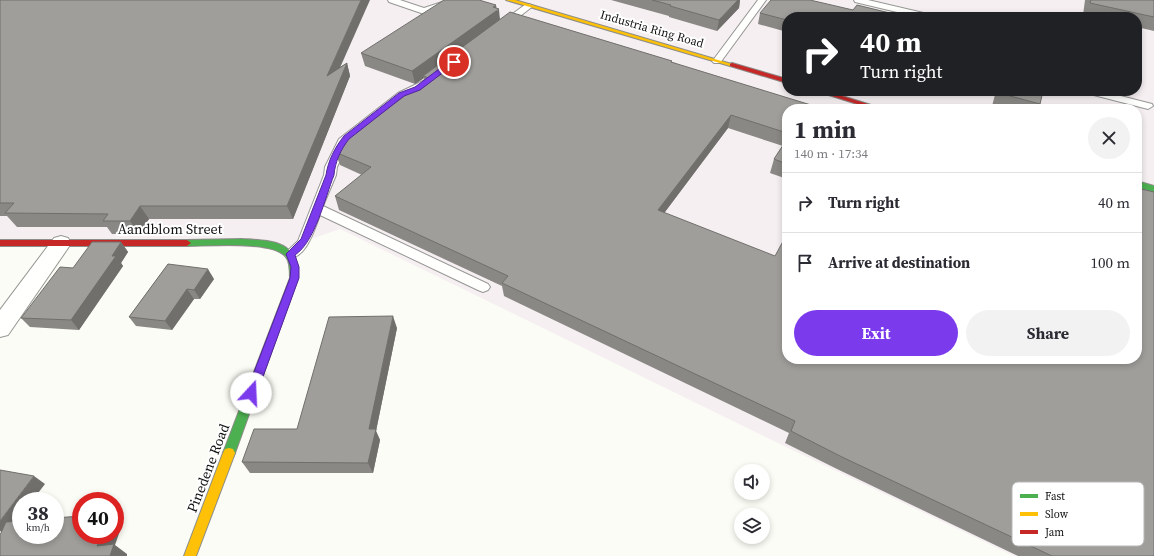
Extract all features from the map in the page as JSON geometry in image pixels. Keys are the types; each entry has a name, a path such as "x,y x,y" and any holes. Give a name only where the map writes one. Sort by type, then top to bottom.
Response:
{"street":[{"name":"Industria Ring Road","path":"510,0 782,80"},
{"path":"836,96 864,104"},
{"path":"1142,185 1154,189"},
{"name":"Aandblom Street","path":"0,243 256,243 277,245 290,254"},
{"path":"0,328 61,243"},
{"name":"Pinedene Road","path":"190,556 294,278 295,267 290,254"}],"lane":[{"path":"392,0 424,11 456,0"},
{"path":"717,61 762,0"},
{"path":"858,0 908,12"},
{"path":"496,30 529,6"},
{"path":"290,254 303,243 330,175 331,167 343,141 401,95 418,88 436,75"},
{"path":"1109,96 1140,104"},
{"path":"1142,104 1148,106"},
{"path":"316,208 483,287"}],"shaded area":[{"path":"0,0 1154,0 1154,556 1014,556 784,446 340,229 285,248 0,242"}],"building":[{"path":"0,0 361,0 327,76 347,63 287,206 140,206 130,221 103,221 108,214 5,213 14,203 0,203"},
{"path":"444,0 479,0 496,5 493,7 499,9 412,71 361,53"},
{"path":"652,0 738,0 719,20"},
{"path":"771,0 810,0 853,10 857,5 886,12 782,12 782,19 760,13"},
{"path":"1091,0 1154,0 1154,17 1142,14 1142,12 1131,12 1090,3"},
{"path":"510,12 808,104 782,104 782,131 731,115 658,210 775,256 782,243 782,364 1142,364 1142,189 1154,192 1154,556 1052,556 1031,546 1144,546 1144,482 1012,482 1012,537 842,457 791,431 795,421 502,283 508,276 335,196 371,167 335,152 337,146 429,78 423,76"},
{"path":"1010,96 1042,96 1040,104"},
{"path":"782,147 782,162 774,159"},
{"path":"92,242 121,242 112,256 116,256 71,320 21,318 60,267 73,268"},
{"path":"168,264 208,269 194,290 187,289 165,321 129,317"},
{"path":"393,316 369,429 376,429 368,463 242,462 254,429 297,429 329,317"},
{"path":"0,470 34,476 22,492 12,492 12,505 0,521"},
{"path":"64,517 72,517 72,544 98,544 97,546 114,544 110,556 0,556 0,535 6,522 12,522 12,544 64,544"}],"traffic: fast":[{"path":"1142,185 1154,189"},
{"path":"187,243 242,242 271,245 282,249 289,254 293,263 294,278 229,453"}],"traffic: slow":[{"path":"509,0 732,65"},
{"path":"190,556 229,453"}],"traffic: jam":[{"path":"732,65 782,80"},
{"path":"836,96 864,104"},
{"path":"0,243 187,243"}],"route":[{"path":"251,393 294,278 295,267 290,254 305,240 316,208 330,175 331,167 341,144 346,137 401,95 418,88 454,62"}]}
